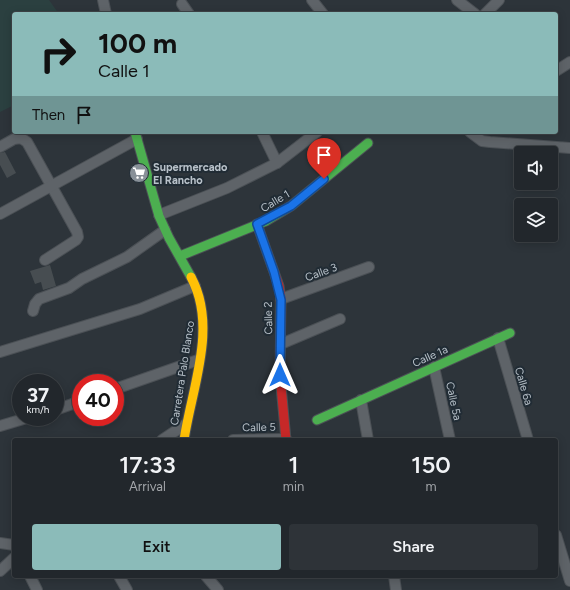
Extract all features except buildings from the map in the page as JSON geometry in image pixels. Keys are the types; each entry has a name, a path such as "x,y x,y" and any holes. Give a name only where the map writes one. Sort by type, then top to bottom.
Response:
{"street":[{"path":"103,0 106,12"},
{"path":"312,0 321,12"},
{"path":"457,0 472,12"},
{"path":"487,12 499,0"},
{"path":"182,4 188,12"},
{"path":"558,70 570,62"},
{"path":"263,134 277,163"},
{"path":"159,214 228,188 277,163 315,134"},
{"path":"473,134 482,141 570,147"},
{"path":"0,214 52,187 136,136"},
{"name":"Carretera Palo Blanco","path":"136,136 144,170 165,230 195,286 203,309 203,328 184,438"},
{"path":"0,147 14,139 21,138 27,142 78,237 76,240 45,260"},
{"name":"Calle 1","path":"180,256 257,224 291,206 368,143"},
{"name":"Calle 2","path":"257,224 276,279 281,300 280,375 286,438"},
{"path":"33,311 35,304 39,299 69,288 82,279 127,257 165,230"},
{"name":"Calle 3","path":"281,300 369,267"},
{"path":"0,352 140,309 195,286"},
{"path":"281,344 340,319"},
{"name":"Calle 1a","path":"317,420 510,333"},
{"name":"Calle 6a","path":"498,338 527,438"},
{"path":"124,386 198,360"},
{"name":"Calle 5a","path":"434,367 450,438"},
{"path":"361,400 368,438"},
{"path":"0,426 12,422"},
{"path":"165,438 186,424"},
{"path":"558,542 570,581"},
{"path":"0,543 12,544"},
{"path":"0,571 12,560"},
{"path":"31,578 37,590"},
{"path":"120,578 127,590"},
{"path":"208,578 218,590"},
{"path":"394,578 396,590"}],"green space":[{"path":"0,0 49,0 58,12 12,12 12,106 0,112"}],"traffic: fast":[{"path":"136,134 159,216 169,238 191,277"},
{"path":"180,256 266,221 291,206 368,143"},
{"path":"317,420 510,333"}],"traffic: slow":[{"path":"184,438 201,357 203,337 199,296 191,277"}],"traffic: jam":[{"path":"257,224 279,286 281,299 280,375 286,438"}],"place":[{"name":"Supermercado El Rancho","path":"139,173"}],"route":[{"path":"280,375 281,300 279,286 257,224 266,221 291,206 324,179"}]}
